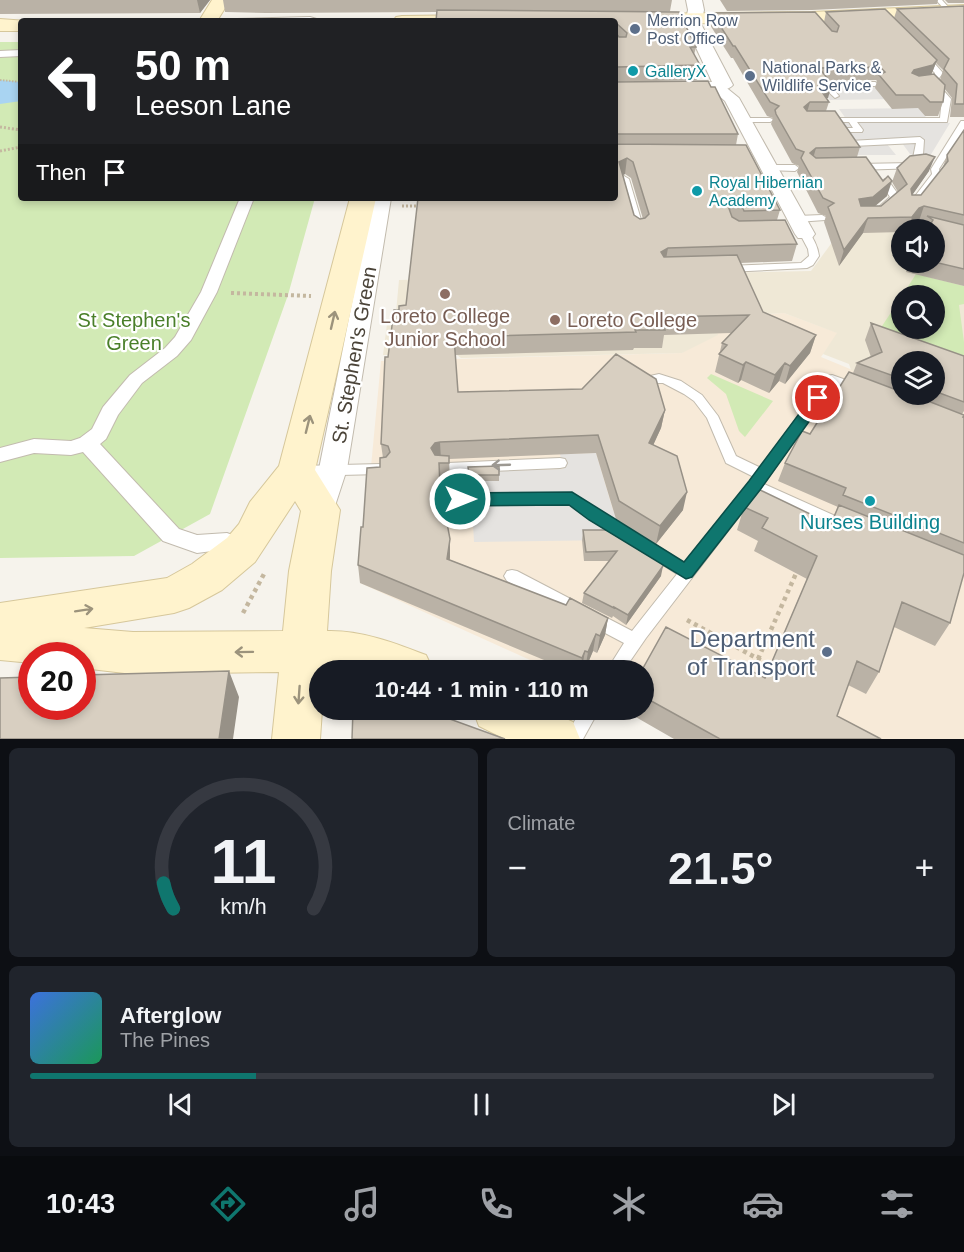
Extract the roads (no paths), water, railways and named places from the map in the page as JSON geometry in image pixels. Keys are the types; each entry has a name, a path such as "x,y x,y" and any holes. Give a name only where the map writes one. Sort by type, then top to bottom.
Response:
{"main road":[{"path":"210,18 221,0"},
{"path":"624,19 816,22 884,17 950,7"},
{"path":"0,25 18,25"},
{"name":"St. Stephen's Green","path":"0,622 174,596 207,577 242,550 264,513 296,471 362,201"},
{"path":"296,471 321,510"},
{"name":"St. Stephen's Green","path":"296,739 310,571 321,510"},
{"path":"0,640 133,653 335,651 381,660"},
{"path":"517,720 556,739"}],"street":[{"path":"694,0 696,10 693,24 723,83 718,88"},
{"path":"0,54 18,53"},
{"path":"618,90 718,88 731,98 799,229"},
{"path":"0,455 34,446 71,448 87,443 99,434 110,412 136,379 182,340 210,292 247,201"},
{"name":"St. Stephen's Green","path":"321,510 333,469 392,202"},
{"path":"87,443 171,535 197,544 227,542"}],"lane":[{"path":"914,85 933,82 939,73 917,49"},
{"path":"818,120 944,120 948,100 946,95 935,88 933,82"},
{"path":"835,96 825,84 875,84"},
{"path":"743,120 770,120"},
{"path":"842,130 859,130 851,120"},
{"path":"911,206 937,174 935,169 964,123"},
{"path":"852,167 916,166 920,154 920,140 853,143"},
{"path":"761,159 795,168"},
{"path":"624,179 639,231"},
{"path":"877,213 895,196 885,182"},
{"path":"710,269 808,264 814,256 799,229 822,218"},
{"path":"640,384 648,379 665,378 700,398 715,420 731,459 759,480 822,517 866,535"},
{"path":"622,660 686,572 759,480 832,379 869,393"},
{"path":"441,467 560,463"},
{"path":"459,466 460,499 572,498 595,516 686,572"},
{"path":"296,471 383,469"},
{"path":"512,576 635,640"},
{"path":"573,739 584,720"}],"water":[{"path":"0,80 18,82 18,101 0,104"}],"place":[{"name":"Merrion Row Post Office","path":"635,29"},
{"name":"GalleryX","path":"633,71"},
{"name":"National Parks & Wildlife Service","path":"750,76"},
{"name":"Royal Hibernian Academy","path":"697,191"},
{"name":"Loreto College Junior School","path":"445,294"},
{"name":"Loreto College","path":"555,320"},
{"name":"Nurses Building","path":"870,501"},
{"name":"Department of Transport","path":"827,652"}],"park label":[{"name":"St Stephen's Green","path":"134,332"}]}
